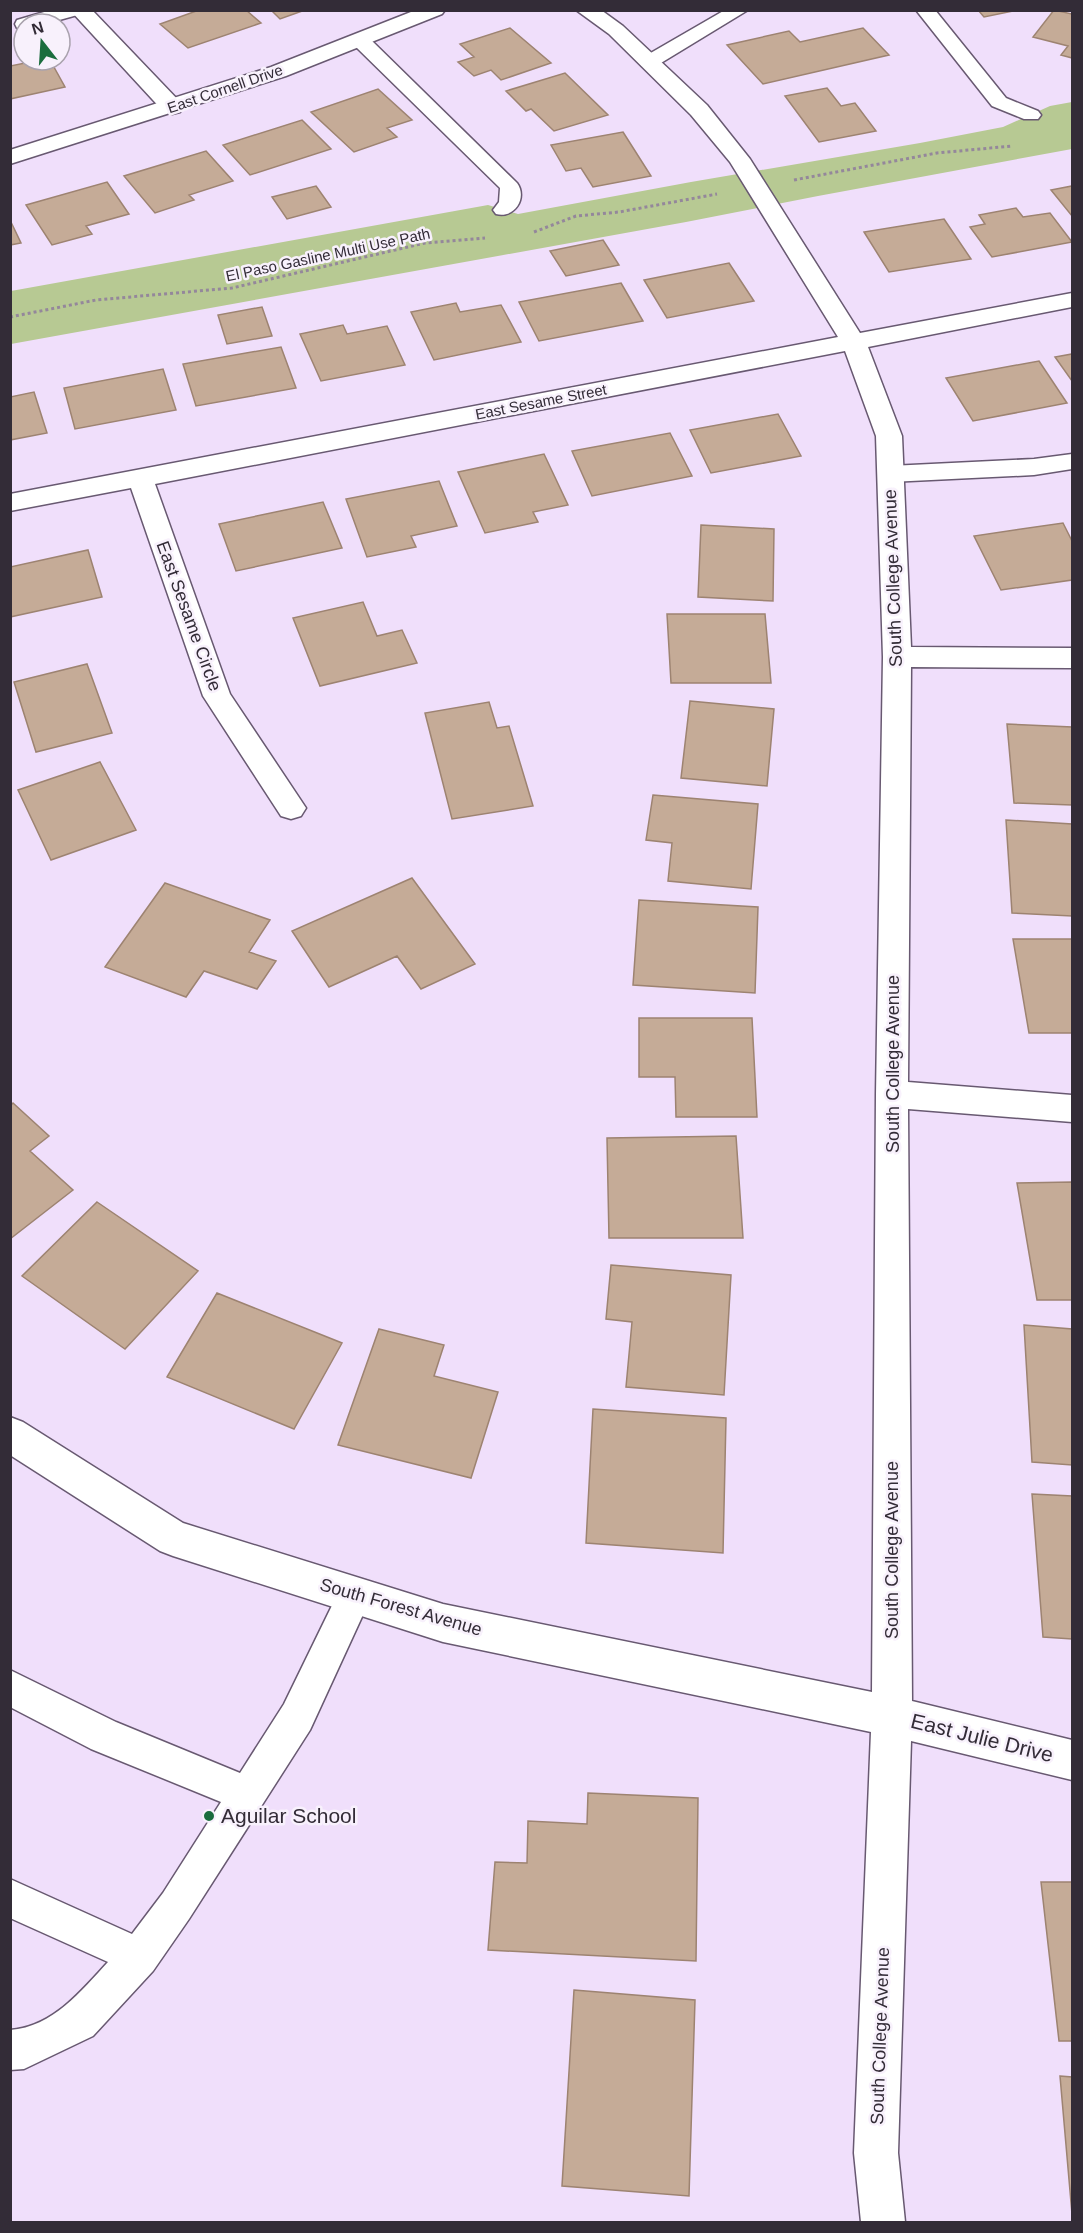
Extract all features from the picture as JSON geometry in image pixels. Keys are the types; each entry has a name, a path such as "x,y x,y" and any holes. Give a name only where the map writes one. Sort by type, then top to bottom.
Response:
{"street":[{"path":"80,10 172,107"},
{"name":"East Cornell Drive","path":"10,157 172,107 363,43 435,10"},
{"name":"South College Avenue","path":"585,10 616,30 699,110 738,159 854,343 889,436 897,657 892,1094 892,1716 876,2152 883,2223"},
{"name":"East Sesame Street","path":"10,503 1072,300"},
{"name":"East Sesame Circle","path":"140,477 217,696 291,808"},
{"path":"897,657 1072,658"},
{"path":"892,1094 1072,1108"},
{"name":"South Forest Avenue","path":"10,1434 173,1538 443,1623 892,1716"},
{"name":"East Julie Drive","path":"892,1716 1072,1760"}],"lane":[{"path":"649,62 739,10"},
{"path":"925,10 999,102 1031,115"},
{"path":"363,43 510,187 509,203 503,210"},
{"path":"890,474 1034,467 1072,462"},
{"path":"10,2049 24,2049 80,2022 139,1957 176,1906 297,1717 355,1595"},
{"path":"10,1688 104,1736 247,1794"},
{"path":"10,1898 139,1957"}],"path":[{"path":"790,180 937,153 1016,145"},
{"path":"529,233 576,216 619,212 720,194"},
{"name":"El Paso Gasline Multi Use Path","path":"10,317 96,300 232,288 304,273 407,247 442,241 493,238"}],"green space":[{"path":"1072,102 1072,149 686,222 11,344 11,291 488,205 518,214 920,143 1003,127 1050,106"}],"building":[{"path":"199,10 246,10 261,23 188,48 160,24"},
{"path":"271,10 305,10 280,19"},
{"path":"978,10 1018,10 984,17"},
{"path":"1054,10 1072,14 1072,58 1061,55 1068,46 1033,37"},
{"path":"510,28 551,63 501,80 491,70 474,76 458,62 474,57 460,44"},
{"path":"863,28 889,55 763,84 727,45 789,31 800,42"},
{"path":"10,66 12,66 12,72 57,72 65,87 10,99"},
{"path":"565,73 608,115 554,131 531,109 526,111 506,91"},
{"path":"827,88 841,106 855,103 876,131 819,142 785,96"},
{"path":"378,89 412,120 387,128 397,137 354,152 311,112"},
{"path":"302,120 331,149 250,175 223,145"},
{"path":"623,132 651,176 593,187 581,168 566,171 551,145"},
{"path":"206,151 233,181 189,195 194,200 155,213 124,176"},
{"path":"107,182 129,214 86,226 92,234 52,245 26,205"},
{"path":"316,186 331,207 287,219 272,197"},
{"path":"1072,186 1072,216 1051,190"},
{"path":"1016,208 1023,217 1050,213 1072,242 992,257 970,227 985,224 979,215"},
{"path":"944,219 971,259 889,272 864,232"},
{"path":"10,220 21,243 10,245"},
{"path":"603,240 619,265 566,276 550,251"},
{"path":"729,263 754,301 667,318 644,280"},
{"path":"621,283 643,321 539,341 519,302"},
{"path":"456,303 460,312 501,305 521,342 434,360 411,312"},
{"path":"262,307 272,336 227,344 218,315"},
{"path":"343,325 347,334 387,326 405,365 321,381 300,334"},
{"path":"281,347 296,388 196,406 183,364"},
{"path":"1072,354 1072,381 1055,357"},
{"path":"1039,361 1067,403 973,421 946,378"},
{"path":"163,369 176,410 75,429 64,388"},
{"path":"34,392 47,433 10,440 10,397"},
{"path":"778,414 801,456 711,473 690,430"},
{"path":"670,433 692,476 592,496 572,451"},
{"path":"544,454 568,505 533,512 538,522 485,533 458,472"},
{"path":"439,481 457,526 411,536 416,547 367,557 346,499"},
{"path":"323,502 342,548 236,571 219,524"},
{"path":"1063,523 1072,541 1072,580 1001,590 974,536"},
{"path":"701,525 774,529 773,601 698,597"},
{"path":"88,550 102,597 10,617 10,567"},
{"path":"363,602 377,636 402,630 417,663 320,686 293,618"},
{"path":"667,614 765,614 771,683 671,683"},
{"path":"87,664 112,733 36,752 14,682"},
{"path":"690,701 774,709 767,786 681,778"},
{"path":"489,702 497,728 509,726 533,806 452,819 425,713"},
{"path":"1007,724 1072,727 1072,805 1014,803"},
{"path":"100,762 136,830 51,860 18,790"},
{"path":"653,795 758,804 751,889 668,881 672,843 646,840"},
{"path":"1006,820 1072,824 1072,916 1012,913"},
{"path":"412,878 475,964 421,989 397,956 329,987 292,931"},
{"path":"165,883 270,920 249,952 276,961 257,989 204,971 186,997 105,967"},
{"path":"639,900 758,907 755,993 633,985"},
{"path":"1013,939 1072,939 1072,1033 1029,1033"},
{"path":"639,1018 752,1018 757,1117 676,1117 675,1077 639,1077"},
{"path":"13,1103 49,1136 30,1151 73,1190 10,1239 10,1106"},
{"path":"736,1136 743,1238 609,1238 607,1138"},
{"path":"1072,1182 1072,1300 1037,1300 1017,1183"},
{"path":"97,1202 198,1271 125,1349 22,1276"},
{"path":"611,1265 731,1275 724,1395 626,1387 632,1322 606,1319"},
{"path":"217,1293 342,1343 294,1429 167,1377"},
{"path":"1024,1325 1072,1329 1072,1465 1032,1462"},
{"path":"379,1329 444,1345 434,1376 498,1392 471,1478 338,1445"},
{"path":"593,1409 726,1418 723,1553 586,1543"},
{"path":"1032,1494 1072,1496 1072,1639 1043,1637"},
{"path":"588,1793 698,1798 696,1961 488,1950 495,1862 527,1863 528,1821 587,1824"},
{"path":"1041,1882 1072,1882 1072,2041 1059,2041"},
{"path":"574,1990 695,2000 689,2196 562,2186"},
{"path":"1060,2076 1072,2077 1072,2214"}],"place":[{"name":"Aguilar School","path":"209,1816"}]}
